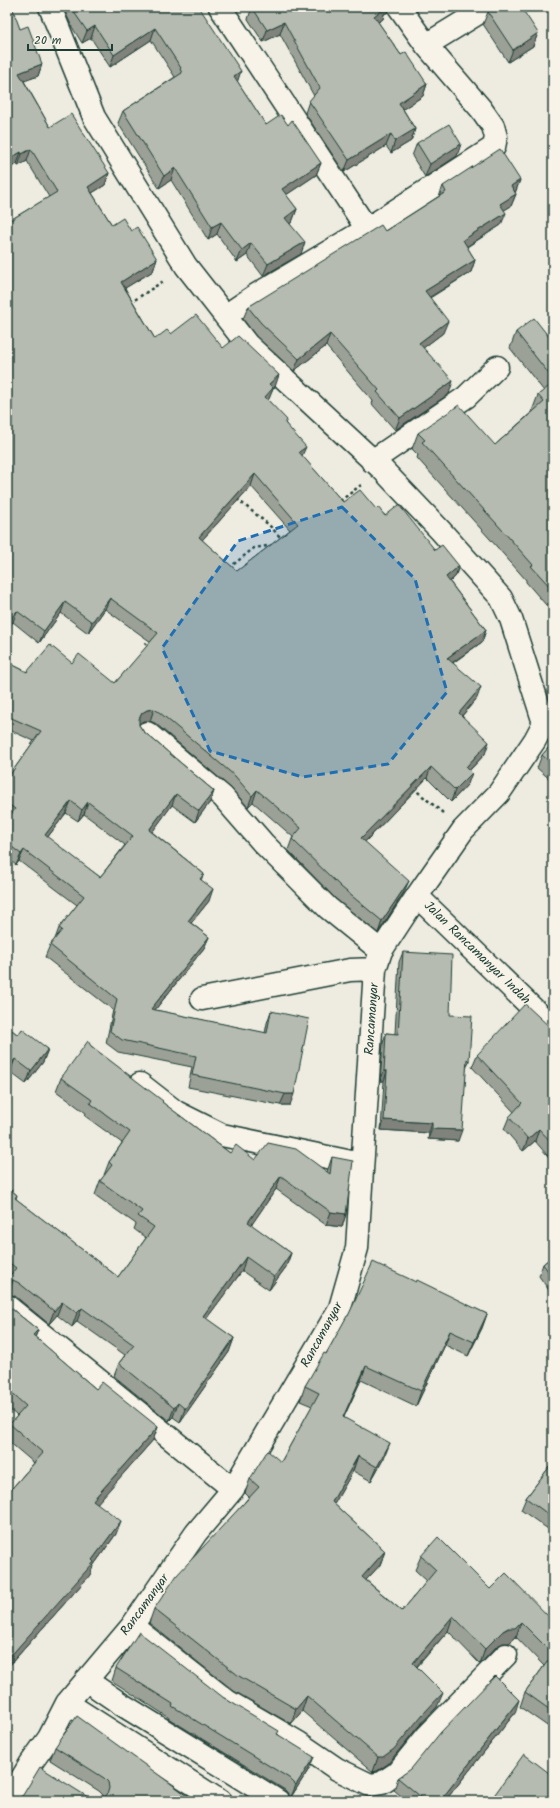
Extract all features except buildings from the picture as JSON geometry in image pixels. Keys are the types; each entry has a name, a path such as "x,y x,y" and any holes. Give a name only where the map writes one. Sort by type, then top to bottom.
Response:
{"street":[{"path":"50,7 94,117 186,266 247,344 377,465 440,530 501,598 511,619 548,721"},
{"path":"220,7 367,229"},
{"path":"225,316 256,295 367,229 494,147 496,137 493,126 481,109 426,45 399,7"},
{"path":"426,45 488,7"},
{"path":"377,465 466,397 497,367"},
{"name":"Rancamanyar","path":"8,1801 38,1767 48,1738 67,1703 132,1626 196,1533 233,1489 340,1308 357,1248 378,960 417,896 463,830 500,793 548,721"},
{"path":"148,733 223,797 262,842 378,960 350,970 202,999"},
{"name":"Jalan Rancamanyar Indah","path":"417,896 553,1028"},
{"path":"126,1073 176,1112 222,1135 363,1165"},
{"path":"7,1306 233,1489"},
{"path":"132,1626 227,1701 299,1743 337,1769 370,1785 382,1783 397,1773 427,1736 506,1655"},
{"path":"86,1680 121,1704 278,1801"},
{"path":"67,1703 220,1801"}],"path":[{"path":"128,304 186,266"},
{"path":"334,506 377,465"},
{"path":"225,571 254,548 286,542 269,524 232,495"},
{"path":"145,645 154,633"},
{"path":"410,786 463,830"}],"highlighted area":[{"path":"342,507 415,579 447,692 388,764 303,777 210,751 162,648 238,541"}]}
